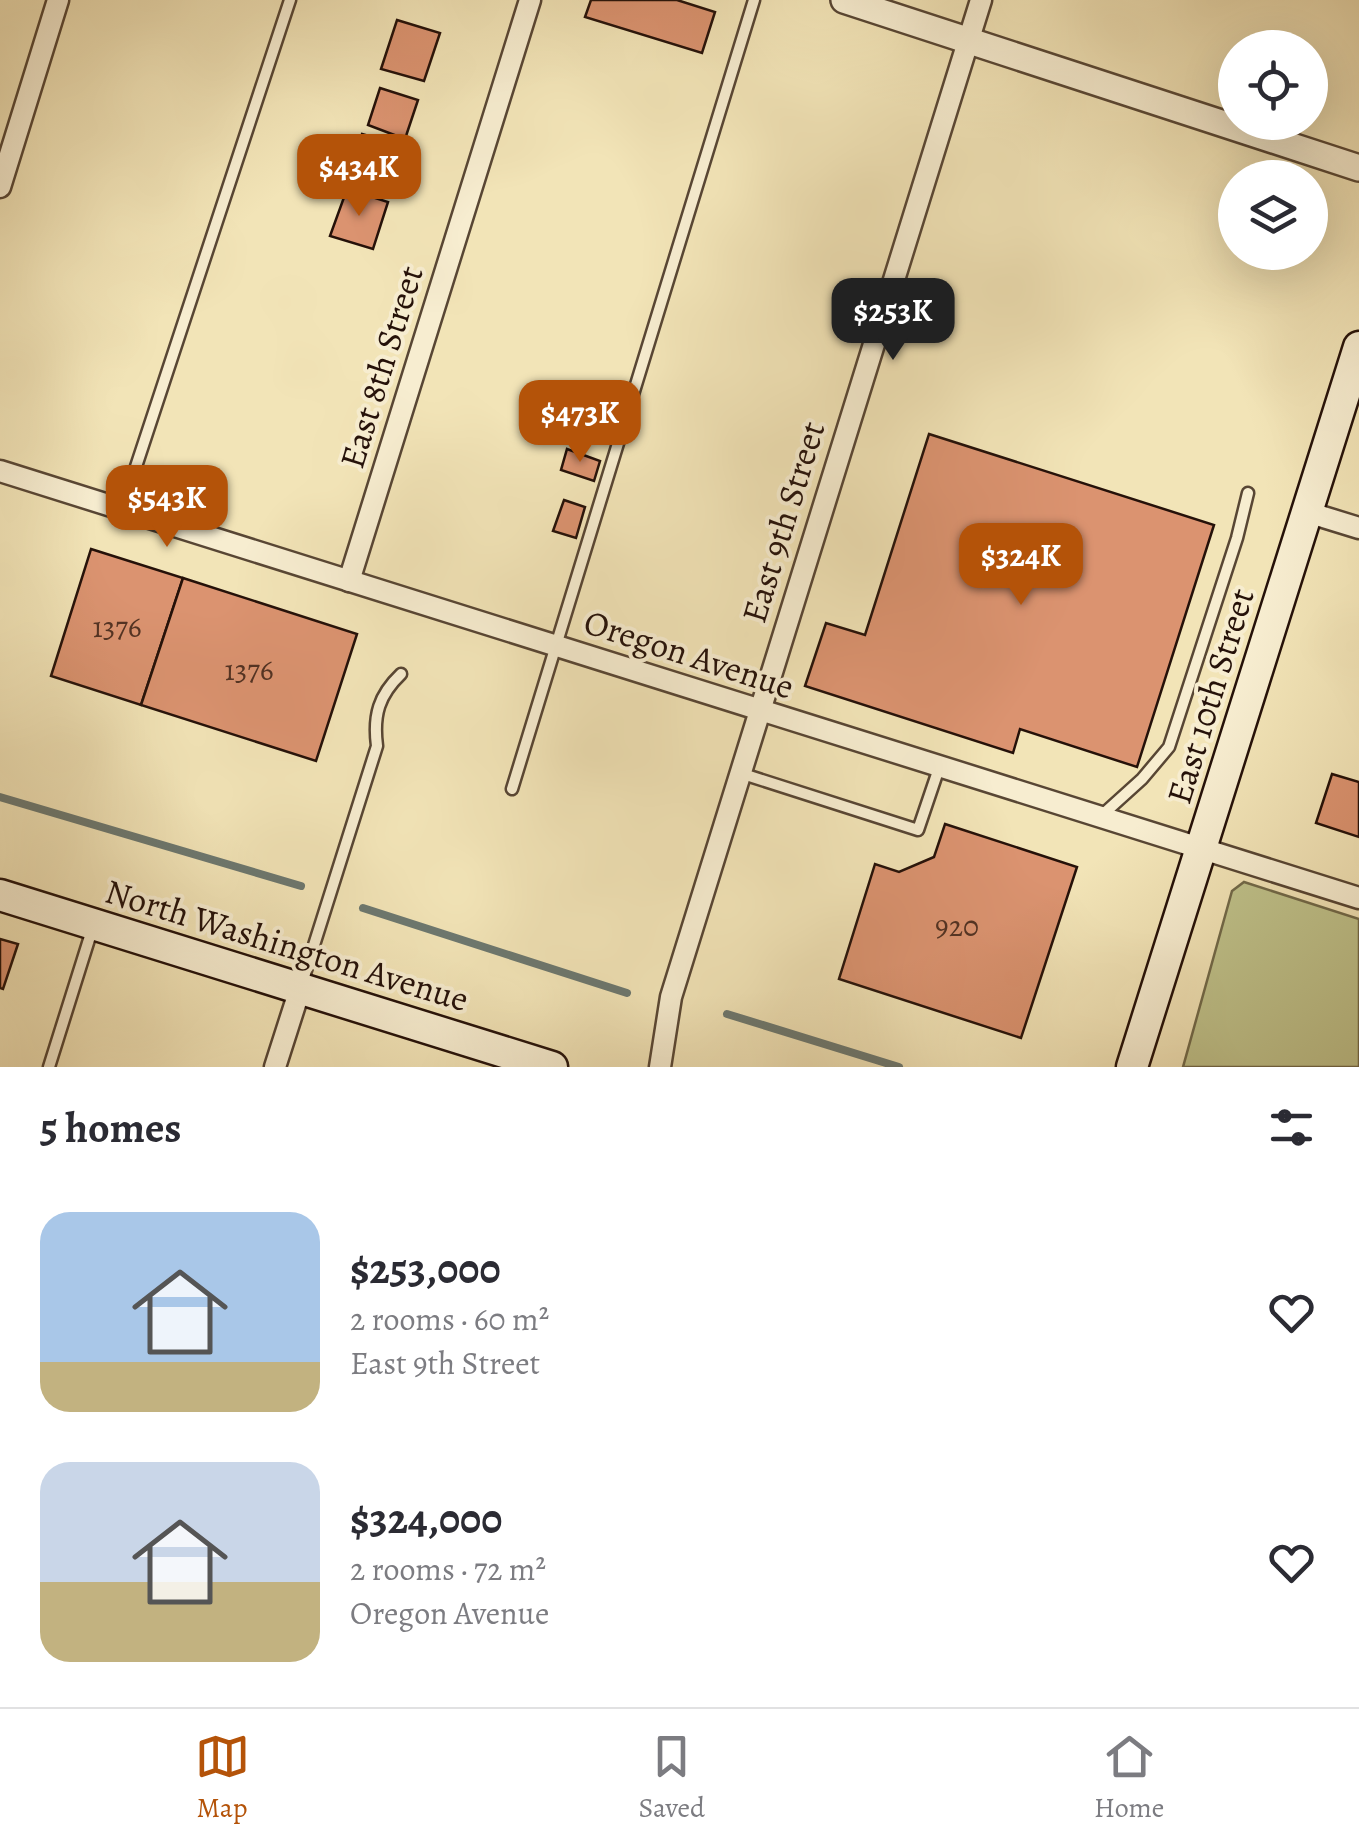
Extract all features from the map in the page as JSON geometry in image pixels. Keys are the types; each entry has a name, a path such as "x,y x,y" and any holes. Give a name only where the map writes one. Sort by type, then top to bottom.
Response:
{"main road":[{"name":"East 10th Street","path":"1132,1067 1359,347"},
{"name":"North Washington Avenue","path":"0,894 552,1067"}],"street":[{"path":"0,187 58,0"},
{"name":"East 8th Street","path":"348,581 530,0"},
{"path":"844,0 1359,168"},
{"name":"East 9th Street","path":"660,1067 672,997 758,710 981,0"},
{"name":"Oregon Avenue","path":"0,471 1359,898"},
{"path":"1307,512 1359,528"},
{"path":"276,1067 300,989"}],"lane":[{"path":"122,510 290,0"},
{"path":"512,789 754,0"},
{"path":"1100,818 1170,747 1248,493"},
{"path":"300,989 377,746 374,723 383,691 400,674"},
{"path":"740,773 918,830 940,768"},
{"path":"49,1067 94,924"}],"green space":[{"path":"1244,882 1359,919 1359,1067 1183,1067 1232,891"}],"building":[{"path":"591,0 677,0 715,12 702,53 585,17"},
{"path":"397,20 440,33 424,81 381,69"},
{"path":"380,88 418,100 405,139 368,125"},
{"path":"362,134 407,147 391,196 346,183"},
{"path":"347,189 388,202 373,249 330,236"},
{"path":"577,392 619,404 613,426 569,412"},
{"path":"929,434 1214,525 1137,767 1020,729 1013,753 805,686 826,623 865,635"},
{"path":"567,449 600,461 594,481 561,470"},
{"path":"564,500 585,507 576,538 553,531"},
{"path":"91,549 183,578 141,705 51,676"},
{"path":"183,578 357,634 316,761 141,705"},
{"path":"1332,774 1359,782 1359,837 1316,823"},
{"path":"945,824 1077,867 1021,1038 839,979 875,864 899,872 934,857"},
{"path":"0,939 18,944 3,989 0,988"}],"waterway":[{"path":"0,797 301,886"},
{"path":"363,908 627,993"},
{"path":"727,1014 899,1067"}]}
